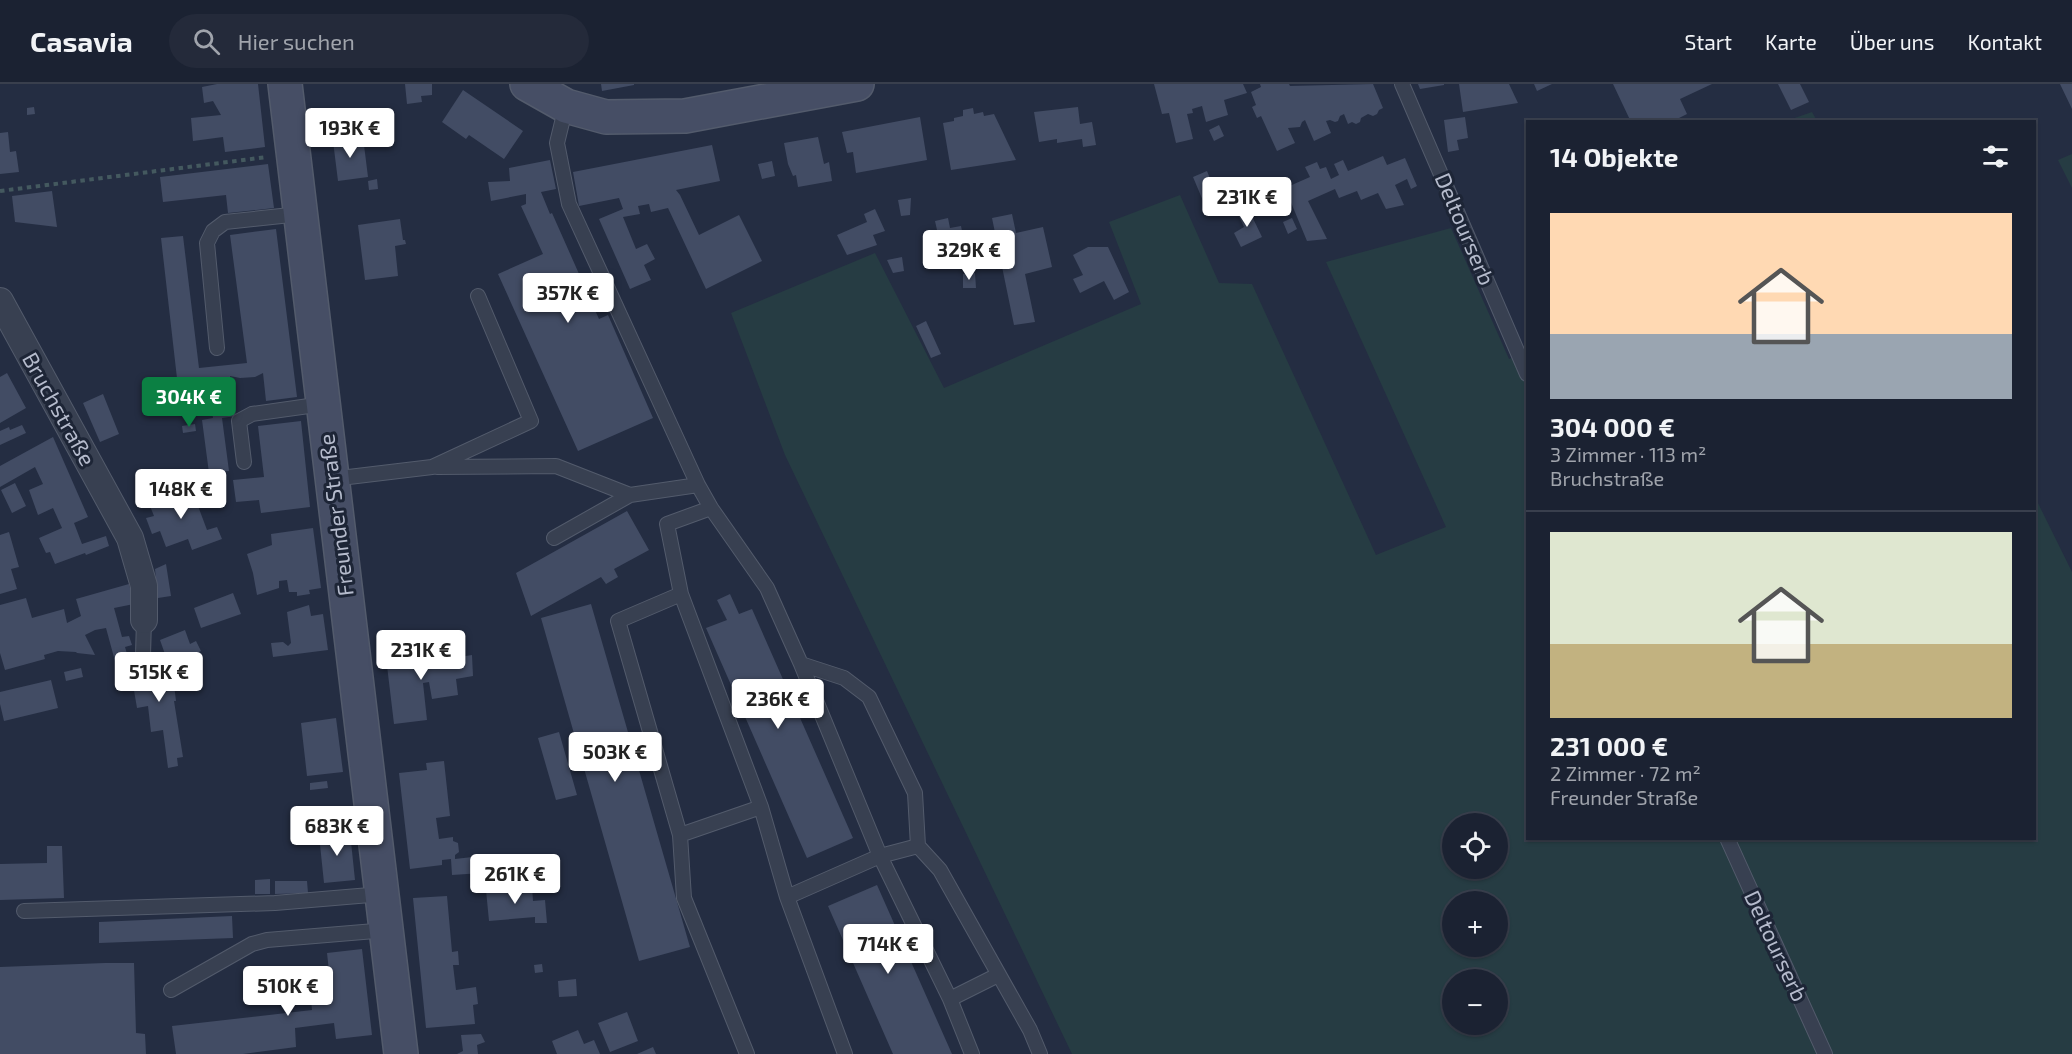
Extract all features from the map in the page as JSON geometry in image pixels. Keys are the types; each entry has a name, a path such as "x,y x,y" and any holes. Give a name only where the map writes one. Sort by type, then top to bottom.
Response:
{"main road":[{"name":"Freunder Straße","path":"285,84 401,1054"},
{"path":"527,84 566,106 606,117 685,116 857,84"}],"street":[{"name":"Bruchstraße","path":"0,301 130,538 144,586 144,620"}],"lane":[{"name":"Deltourserb","path":"1402,84 1526,372"},
{"path":"566,106 557,143 569,204 698,485 711,508 767,588 801,664 880,856 950,999 972,1054"},
{"path":"217,348 207,243 213,231 225,222 300,214"},
{"path":"432,467 531,421 478,296"},
{"path":"244,462 239,421 252,414 323,404"},
{"path":"332,479 432,467 556,466 630,495"},
{"path":"554,538 630,495 698,485"},
{"path":"711,508 667,524 681,594 761,807 787,897 845,1054"},
{"path":"681,594 618,621 680,835 684,898 747,1054"},
{"path":"142,655 144,620"},
{"path":"801,664 844,678 869,697 915,793 918,846 940,870 1030,1030 1040,1054"},
{"path":"680,835 761,807"},
{"name":"Deltourserb","path":"1728,840 1825,1054"},
{"path":"787,897 880,856 918,846"},
{"path":"24,911 275,903 381,894"},
{"path":"171,990 252,944 267,940 387,930"},
{"path":"950,999 998,975"}],"path":[{"path":"0,191 292,153"}],"shaded area":[{"path":"1812,112 1816,120 1789,120"},
{"path":"2072,154 2072,188 2058,160"},
{"path":"1180,195 1219,283 1252,284 1376,555 1446,527 1326,262 1451,228 1509,359 1526,353 1526,840 2036,840 2036,499 2072,572 2072,1054 1072,1054 785,455 731,313 875,253 944,388 1141,304 1109,222"}],"building":[{"path":"217,84 258,84 265,147 225,152 223,137 193,141 191,118 221,115 213,101 204,103 202,87"},
{"path":"405,84 432,84 432,95 421,96 422,102 407,104"},
{"path":"601,84 634,84 634,85 602,91"},
{"path":"1154,84 1243,84 1247,93 1224,100 1228,115 1206,122 1202,106 1192,109 1193,113 1187,114 1193,139 1176,143 1169,113 1162,114"},
{"path":"1260,84 1289,84 1290,86 1373,84 1383,108 1373,116 1368,114 1361,118 1356,124 1352,122 1348,124 1344,114 1338,121 1326,121 1331,133 1314,141 1305,120 1300,127 1288,128 1295,143 1277,151 1261,116 1257,118 1252,107 1256,105 1251,92 1261,87"},
{"path":"1418,84 1444,84 1444,85 1420,89"},
{"path":"1459,84 1509,84 1518,103 1463,112"},
{"path":"1534,84 1552,84 1537,91"},
{"path":"1613,84 1712,84 1680,99 1687,114 1675,120 1630,120"},
{"path":"1778,84 1800,84 1809,102 1791,110"},
{"path":"2060,84 2072,84 2072,109"},
{"path":"463,90 523,131 504,159 469,135 466,139 442,122"},
{"path":"34,107 35,114 27,115 27,108"},
{"path":"1078,107 1080,124 1092,122 1096,145 1083,147 1082,139 1057,143 1057,139 1039,142 1034,112"},
{"path":"973,108 974,114 983,112 984,116 994,114 1016,160 951,170 943,123 954,121 954,118 963,116 963,110"},
{"path":"920,117 927,160 856,173 853,152 847,153 842,132"},
{"path":"1465,117 1468,138 1457,140 1459,150 1448,152 1444,120"},
{"path":"1219,125 1224,136 1214,141 1209,130"},
{"path":"8,132 10,152 16,151 19,172 0,174 0,133"},
{"path":"363,137 368,177 338,181 333,141"},
{"path":"818,137 824,164 829,162 832,181 798,187 796,175 793,176 788,164 784,143"},
{"path":"712,145 720,181 676,190 699,235 739,215 762,261 706,289 668,208 651,212 649,204 638,206 640,214 623,217 636,249 647,244 655,259 644,265 651,280 630,289 599,219 623,209 619,198 579,206 573,172"},
{"path":"1383,156 1387,165 1405,158 1417,186 1411,189 1407,179 1395,185 1404,205 1386,209 1378,193 1361,200 1357,191 1339,198 1335,189 1308,201 1327,239 1307,241 1285,188 1310,177 1305,167 1317,162 1320,169 1326,167 1331,179 1339,175 1334,164 1343,160 1348,171"},
{"path":"550,160 556,189 541,192 599,319 608,315 653,418 578,451 498,274 543,254 521,206 526,204 526,194 491,201 488,182 510,181 509,168"},
{"path":"772,161 775,176 762,179 758,164"},
{"path":"268,164 274,208 228,213 226,195 163,202 160,177"},
{"path":"1207,171 1223,211 1212,215 1209,208 1206,208 1193,177"},
{"path":"377,179 378,189 369,190 368,181"},
{"path":"52,191 57,227 15,222 12,196"},
{"path":"911,198 910,215 901,216 898,200"},
{"path":"1246,204 1262,237 1241,247 1234,233 1244,227 1236,210"},
{"path":"875,209 885,231 873,235 877,245 847,255 837,235 867,222 864,214"},
{"path":"1012,214 1016,233 1043,227 1052,267 1025,274 1035,322 1014,325 992,218"},
{"path":"948,218 950,228 961,226 966,251 955,253 953,246 941,248 935,221"},
{"path":"1292,218 1297,229 1288,234 1283,222"},
{"path":"400,219 403,240 406,244 395,246 398,276 365,280 358,225"},
{"path":"276,229 297,397 266,401 263,373 255,377 230,376 236,416 222,418 229,471 209,473 202,420 213,418 211,406 194,409 192,386 178,387 161,238 183,236 199,368 247,363 230,235"},
{"path":"1088,247 1108,247 1129,292 1114,300 1104,281 1080,293 1073,279 1083,275 1073,255"},
{"path":"902,257 904,271 893,273 887,260"},
{"path":"975,273 976,288 963,288 963,274"},
{"path":"926,321 941,354 931,358 916,326"},
{"path":"7,373 26,408 0,423 0,377"},
{"path":"103,394 119,434 100,442 83,403"},
{"path":"301,421 310,507 261,513 259,500 236,502 233,480 264,477 258,426"},
{"path":"195,424 196,431 183,433 182,426"},
{"path":"22,425 26,433 0,445 0,431"},
{"path":"53,437 88,517 74,523 82,544 106,536 109,546 55,564 50,552 46,553 39,538 62,528 53,508 38,515 29,490 43,484 35,467 0,487 0,466"},
{"path":"15,483 26,506 12,513 1,490"},
{"path":"177,484 184,492 192,490 207,530 217,527 222,539 192,550 188,539 166,547 160,531 152,534 146,518 154,516 150,506 163,500 162,495 165,489"},
{"path":"627,511 649,550 614,569 618,577 606,584 601,577 531,616 516,573"},
{"path":"313,528 321,588 309,590 310,594 297,596 297,592 289,592 287,580 279,581 279,588 257,595 247,554 272,545 271,534"},
{"path":"9,532 19,567 11,569 17,589 0,594 0,535"},
{"path":"166,564 171,596 158,598 155,569"},
{"path":"129,584 134,604 114,608 122,637 129,636 132,645 125,647 128,657 115,661 106,628 85,635 95,655 58,651 44,655 45,659 5,670 0,653 0,605 26,598 32,618 64,609 67,623 81,616 76,599"},
{"path":"233,593 241,614 201,628 194,608"},
{"path":"730,594 739,614 752,609 853,838 807,858 706,628 727,620 717,600"},
{"path":"591,604 690,947 639,961 541,618"},
{"path":"309,605 311,616 323,614 328,650 273,657 271,643 283,642 288,646 291,643 287,612"},
{"path":"185,630 190,644 196,641 201,651 177,662 174,653 166,657 160,640"},
{"path":"418,645 420,661 434,659 435,665 454,662 453,658 472,655 473,676 456,679 458,695 432,699 429,682 423,683 427,720 394,724 385,649"},
{"path":"171,659 176,701 174,701 183,757 177,758 178,766 168,768 163,730 151,732 148,706 137,708 130,667"},
{"path":"81,668 83,677 66,681 64,672"},
{"path":"51,680 58,708 4,721 0,692"},
{"path":"336,718 343,772 307,776 301,723"},
{"path":"559,732 577,795 556,800 538,738"},
{"path":"444,761 450,816 436,818 439,839 453,837 453,841 458,843 459,852 455,855 455,859 481,856 482,873 452,875 451,859 442,860 442,865 410,869 399,773 427,770 426,763"},
{"path":"327,781 328,788 310,790 310,783"},
{"path":"328,829 335,829 335,834 350,832 355,880 324,883 319,835 329,834"},
{"path":"47,846 62,846 64,898 0,900 0,864 47,863"},
{"path":"270,879 270,894 255,894 255,880"},
{"path":"275,881 307,881 308,893 275,894"},
{"path":"877,885 952,1054 893,1054 828,906"},
{"path":"532,886 533,901 545,900 547,923 535,923 535,917 489,921 486,890"},
{"path":"447,896 452,952 458,951 459,965 453,965 456,990 476,987 478,1004 473,1005 475,1024 426,1028 413,898"},
{"path":"232,916 233,938 99,943 99,922"},
{"path":"362,949 372,1035 336,1039 334,1023 295,1028 296,1047 243,1054 176,1054 172,1026 312,1010 311,1000 332,998 327,953"},
{"path":"134,963 136,1033 145,1034 146,1054 0,1054 0,967"},
{"path":"542,964 543,972 535,973 534,965"},
{"path":"576,979 577,996 559,997 558,981"},
{"path":"627,1012 638,1041 610,1052 598,1023"},
{"path":"578,1030 584,1044 594,1040 600,1054 557,1054 552,1041"},
{"path":"481,1034 485,1042 477,1045 478,1054 457,1054 463,1051 461,1035"},
{"path":"653,1047 656,1054 637,1054"}]}
